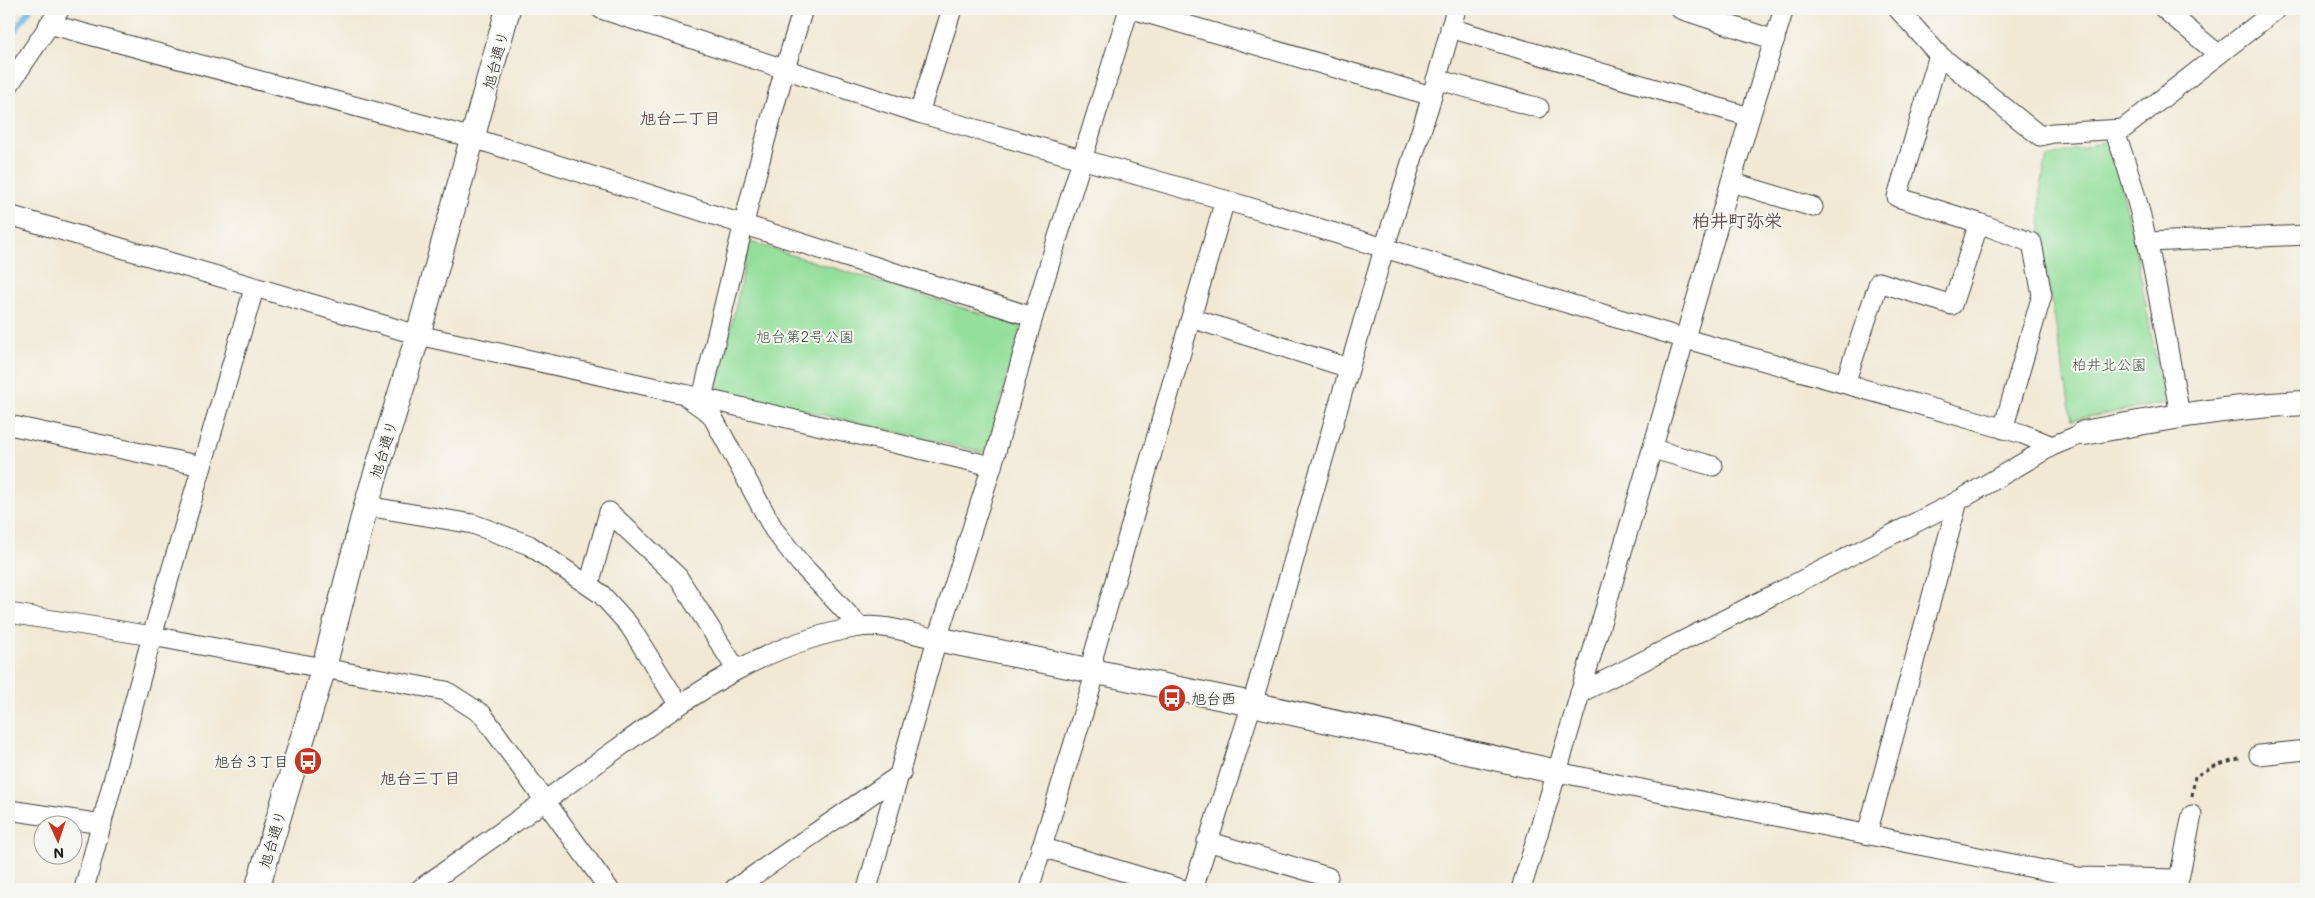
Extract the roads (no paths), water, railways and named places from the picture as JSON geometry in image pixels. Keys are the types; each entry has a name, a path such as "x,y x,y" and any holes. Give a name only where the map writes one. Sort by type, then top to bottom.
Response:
{"street":[{"path":"9,85 60,9"},
{"name":"旭台通り","path":"257,889 324,667 366,506 418,335 508,9"},
{"path":"601,9 919,113 1225,200 1686,338 2023,434 2052,446"},
{"path":"694,397 743,225 784,70 803,9"},
{"path":"919,113 952,9"},
{"path":"867,889 901,774 937,639 992,466 1033,317 1081,159 1130,9 1434,87 1539,108"},
{"path":"1193,889 1252,704 1349,368 1456,9"},
{"path":"1680,9 1774,40"},
{"path":"1521,889 1558,772 1731,182 1784,9"},
{"path":"2164,9 2218,54"},
{"path":"1908,12 1939,55 2040,136 2053,133 2123,129 2277,9"},
{"path":"49,24 473,138 1033,317"},
{"path":"1450,28 1750,118"},
{"path":"1939,55 1897,197 1979,223 2032,243 2042,295 2003,429"},
{"path":"2114,130 2129,168 2148,242 2180,415"},
{"path":"1731,182 1813,207"},
{"path":"1029,889 1096,671 1093,657 1225,200"},
{"path":"9,215 254,289 418,335 992,466"},
{"path":"1845,383 1879,282 1952,305 1979,223"},
{"path":"2148,242 2306,235"},
{"path":"84,889 152,636 254,289"},
{"path":"1191,318 1349,368"},
{"path":"694,397 711,414 774,530 800,563 860,627"},
{"path":"1580,693 1958,501 2052,446 2084,433 2180,415 2241,407 2306,402"},
{"path":"9,425 202,466"},
{"path":"1653,449 1713,466"},
{"path":"1867,834 1958,501"},
{"path":"366,506 473,524 529,545 601,594 628,625 679,705"},
{"path":"589,585 609,512 678,577 736,669"},
{"path":"9,613 152,636 446,691 482,714 609,889"},
{"path":"420,889 679,705 736,669 802,641 860,627 882,627 1252,704 1558,772 2078,877 2177,884 2192,815"},
{"path":"2259,754 2306,750"},
{"path":"734,889 901,774"},
{"path":"9,810 102,824"},
{"path":"1207,841 1328,877"},
{"path":"1041,847 1182,889"}],"waterway":[{"path":"9,39 30,9"}],"place":[{"name":"旭台西","path":"1172,698"},
{"name":"旭台３丁目","path":"308,761"}],"district":[{"name":"旭台二丁目","path":"680,117"},
{"name":"柏井町弥栄","path":"1737,220"},
{"name":"旭台三丁目","path":"420,777"}],"park label":[{"name":"旭台第2号公園","path":"805,336"},
{"name":"柏井北公園","path":"2109,364"}]}
